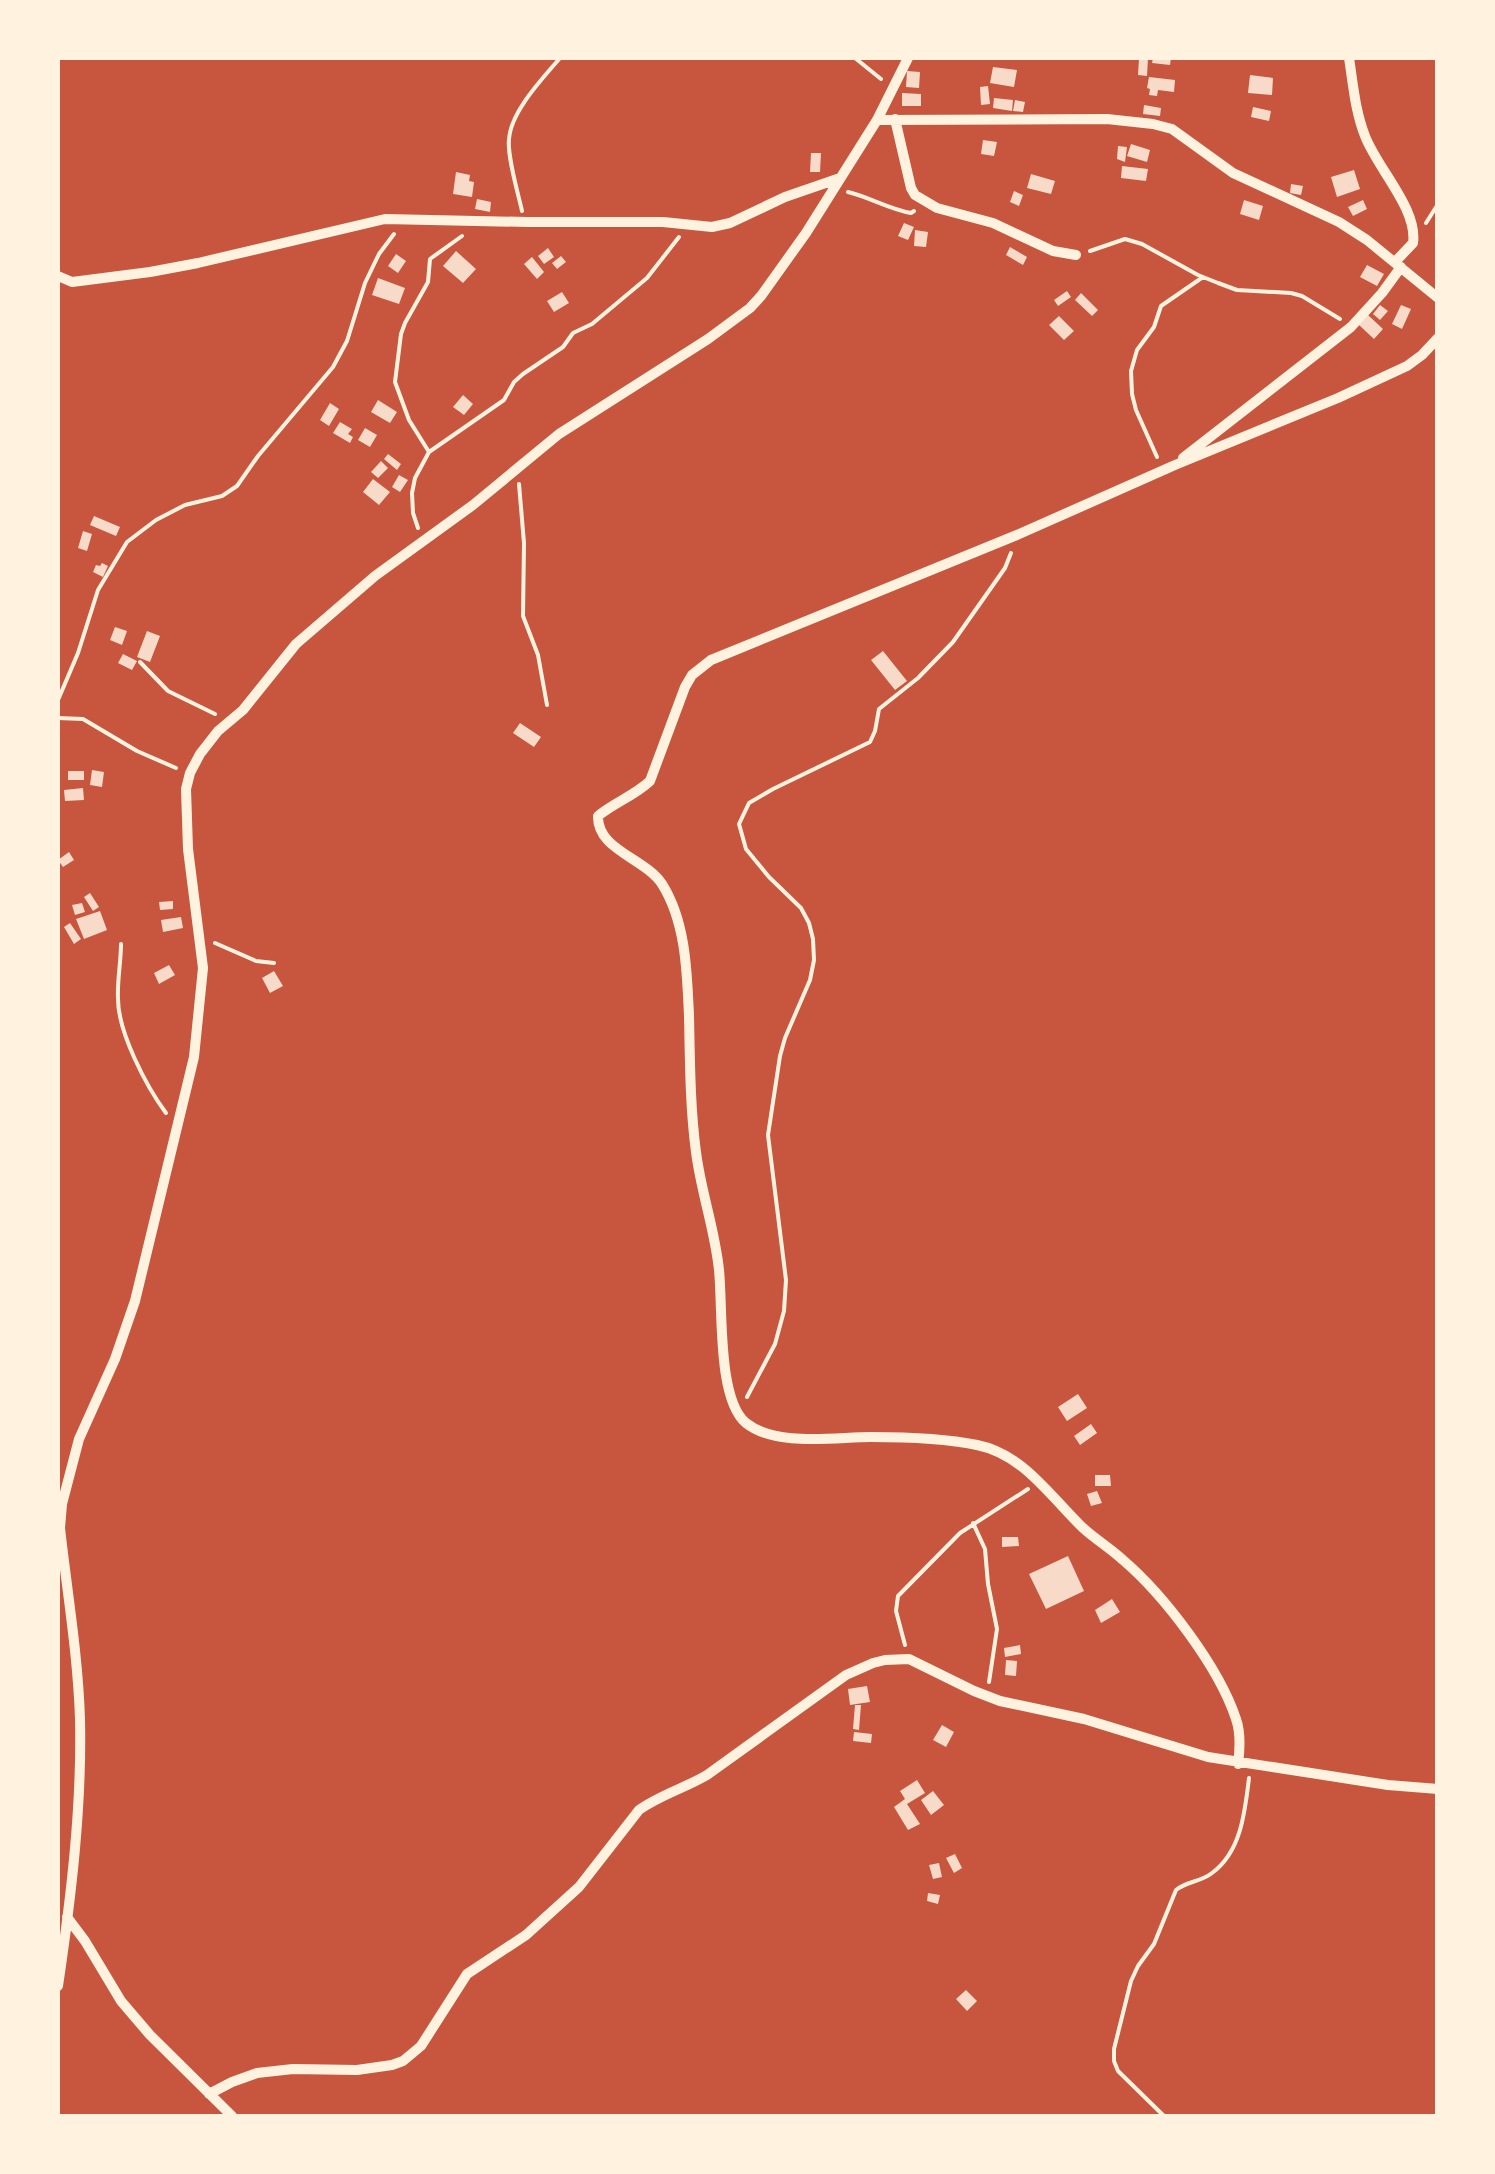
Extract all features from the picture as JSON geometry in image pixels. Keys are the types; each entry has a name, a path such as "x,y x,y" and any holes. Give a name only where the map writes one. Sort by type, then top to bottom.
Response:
{"street":[{"path":"58,1986 80,1771 80,1716 60,1528 62,1504 79,1439 135,1301 194,1056 203,968 188,849 186,789 190,774 200,754 244,710 296,644 362,586 472,505 558,434 750,308 806,233 877,120 908,58"},
{"path":"1169,467 1351,328 1382,293 1413,243 1412,223 1364,135 1349,58"},
{"path":"895,119 911,188 924,202 993,223 1053,251 1076,255"},
{"path":"877,120 1106,119 1172,129 1233,172 1339,222 1438,298"},
{"path":"58,276 72,282 150,272 280,245 366,222 405,218 720,226 840,178"},
{"path":"1244,1765 1236,1718 1198,1648 1150,1587 1010,1458 976,1444 905,1438 787,1438 759,1431 736,1413 727,1390 718,1267 696,1148 682,937 663,886 653,873 605,839 598,828 598,816 650,781 692,675 711,660 1338,398 1386,376 1422,354 1438,338"},
{"path":"209,2094 257,2073 357,2070 403,2061 421,2046 467,1974 526,1935 565,1900 639,1810 707,1775 858,1668 885,1660 909,1660 988,1697 1084,1719 1176,1749 1244,1765 1438,1788"},
{"path":"66,1917 85,1941 120,2001 232,2116"}],"path":[{"path":"524,222 508,141 522,107 560,58"},
{"path":"855,58 892,88"},
{"path":"833,190 911,213 924,202"},
{"path":"58,700 98,590 127,542 185,505 222,496 238,486 258,456 333,367 365,283 405,218"},
{"path":"430,452 409,420 394,382 401,334 428,282 430,258 482,221"},
{"path":"422,542 412,513 412,493 430,452 504,400 523,374 648,278 687,225"},
{"path":"1076,255 1126,238 1237,290 1302,296 1351,328"},
{"path":"1169,467 1136,410 1131,371 1138,350 1157,322 1161,306 1203,277"},
{"path":"517,468 524,542 523,616 538,655 547,705"},
{"path":"736,1413 766,1363 784,1312 786,1280 768,1135 780,1056 814,960 809,922 801,908 746,849 739,824 750,804 773,789 870,742 879,708 918,678 954,642 1005,568 1017,535"},
{"path":"140,662 168,691 213,712 226,724"},
{"path":"58,718 83,719 137,751 190,774"},
{"path":"198,932 226,950 274,963"},
{"path":"121,944 117,1001 128,1041 144,1079 178,1128"},
{"path":"909,1660 896,1611 898,1596 974,1522 1040,1483"},
{"path":"974,1522 985,1549 997,1629 988,1697"},
{"path":"1164,2116 1118,2071 1114,2062 1117,2035 1134,1974 1154,1944 1176,1890 1216,1871 1231,1853 1245,1804 1244,1765"}],"building":[{"path":"1139,58 1148,58 1147,76 1138,75"},
{"path":"1153,58 1171,58 1170,65 1152,63"},
{"path":"993,67 1017,70 1014,87 990,83"},
{"path":"907,71 920,72 919,88 906,87"},
{"path":"1250,75 1273,78 1272,95 1248,93"},
{"path":"1149,77 1175,80 1174,92 1158,90 1157,96 1149,95"},
{"path":"988,86 990,104 981,105 980,87"},
{"path":"902,93 921,94 921,106 902,106"},
{"path":"994,98 1013,100 1012,111 993,108"},
{"path":"1015,100 1025,102 1023,112 1013,111"},
{"path":"1144,105 1161,108 1160,116 1143,114"},
{"path":"1253,107 1271,111 1269,121 1251,117"},
{"path":"983,140 997,142 994,156 981,154"},
{"path":"1131,144 1150,150 1147,162 1127,156"},
{"path":"1118,146 1127,147 1125,162 1117,159"},
{"path":"811,153 821,153 820,172 810,172"},
{"path":"1122,166 1148,169 1146,181 1121,178"},
{"path":"1354,170 1360,189 1337,197 1331,177"},
{"path":"456,172 470,175 469,181 474,182 472,197 453,194"},
{"path":"1031,174 1055,181 1051,194 1027,188"},
{"path":"1291,184 1303,186 1301,195 1290,193"},
{"path":"1014,191 1023,195 1019,206 1010,202"},
{"path":"477,199 491,202 490,212 475,209"},
{"path":"1244,200 1263,206 1259,220 1240,214"},
{"path":"1363,200 1367,209 1353,216 1348,207"},
{"path":"904,223 914,227 908,240 898,236"},
{"path":"915,230 928,232 926,247 914,246"},
{"path":"1010,247 1027,257 1023,265 1006,255"},
{"path":"548,248 554,257 544,264 538,256"},
{"path":"456,251 476,269 463,283 443,266"},
{"path":"396,254 406,261 398,273 388,266"},
{"path":"561,256 566,262 557,269 552,263"},
{"path":"532,257 544,272 537,279 524,264"},
{"path":"1367,265 1384,274 1377,286 1360,277"},
{"path":"378,278 405,288 399,304 372,295"},
{"path":"1067,291 1071,297 1058,306 1054,300"},
{"path":"562,292 569,303 554,312 547,301"},
{"path":"1081,293 1098,310 1092,316 1075,300"},
{"path":"1380,305 1388,311 1380,320 1373,314"},
{"path":"1401,305 1411,309 1402,329 1392,324"},
{"path":"1368,315 1383,329 1374,339 1359,325"},
{"path":"1059,316 1074,331 1064,340 1049,325"},
{"path":"463,395 473,404 464,415 453,407"},
{"path":"378,400 397,412 390,423 371,412"},
{"path":"330,403 339,409 329,426 320,420"},
{"path":"340,422 352,429 348,434 353,437 350,443 333,433"},
{"path":"365,428 377,435 370,447 358,440"},
{"path":"388,454 401,464 397,470 384,459"},
{"path":"381,461 388,468 378,478 371,472"},
{"path":"399,475 408,480 400,492 392,487"},
{"path":"373,479 390,492 379,505 363,492"},
{"path":"94,516 120,527 116,536 90,525"},
{"path":"83,531 92,534 87,551 78,548"},
{"path":"102,563 108,566 103,577 93,572"},
{"path":"115,627 127,631 122,645 110,640"},
{"path":"147,631 160,636 150,662 137,657"},
{"path":"883,651 907,681 895,690 871,660"},
{"path":"123,654 137,661 132,670 118,663"},
{"path":"520,723 541,737 534,747 513,733"},
{"path":"92,770 104,772 102,787 90,785"},
{"path":"68,771 84,771 84,780 68,780"},
{"path":"83,788 84,800 65,801 64,790"},
{"path":"69,852 74,860 63,867 58,860"},
{"path":"90,893 99,907 93,911 84,897"},
{"path":"173,901 173,909 160,910 159,902"},
{"path":"82,903 85,912 75,915 72,905"},
{"path":"100,911 107,930 84,939 76,919"},
{"path":"181,917 183,928 163,932 161,920"},
{"path":"70,923 81,939 74,944 64,927"},
{"path":"169,965 175,975 159,984 154,973"},
{"path":"274,971 283,986 270,993 262,978"},
{"path":"1078,1394 1087,1408 1067,1421 1058,1407"},
{"path":"1091,1424 1097,1433 1080,1445 1074,1436"},
{"path":"1095,1475 1110,1475 1111,1486 1095,1486"},
{"path":"1097,1491 1102,1503 1091,1506 1087,1494"},
{"path":"1002,1537 1018,1537 1019,1546 1002,1547"},
{"path":"1068,1556 1084,1591 1046,1609 1029,1574"},
{"path":"1112,1599 1120,1612 1101,1623 1095,1610"},
{"path":"1020,1645 1021,1654 1005,1657 1004,1648"},
{"path":"1006,1660 1017,1661 1016,1676 1005,1675"},
{"path":"867,1686 870,1702 850,1705 848,1689"},
{"path":"855,1705 861,1705 859,1730 853,1729"},
{"path":"942,1725 954,1732 946,1747 933,1740"},
{"path":"854,1732 872,1734 871,1743 853,1741"},
{"path":"917,1780 925,1793 907,1804 920,1824 908,1830 894,1807 905,1799 900,1791"},
{"path":"933,1791 944,1805 931,1815 921,1800"},
{"path":"955,1854 962,1868 954,1873 946,1858"},
{"path":"939,1863 942,1877 933,1879 929,1865"},
{"path":"928,1893 940,1895 938,1904 927,1901"},
{"path":"966,1990 977,2001 967,2011 956,1999"}]}
